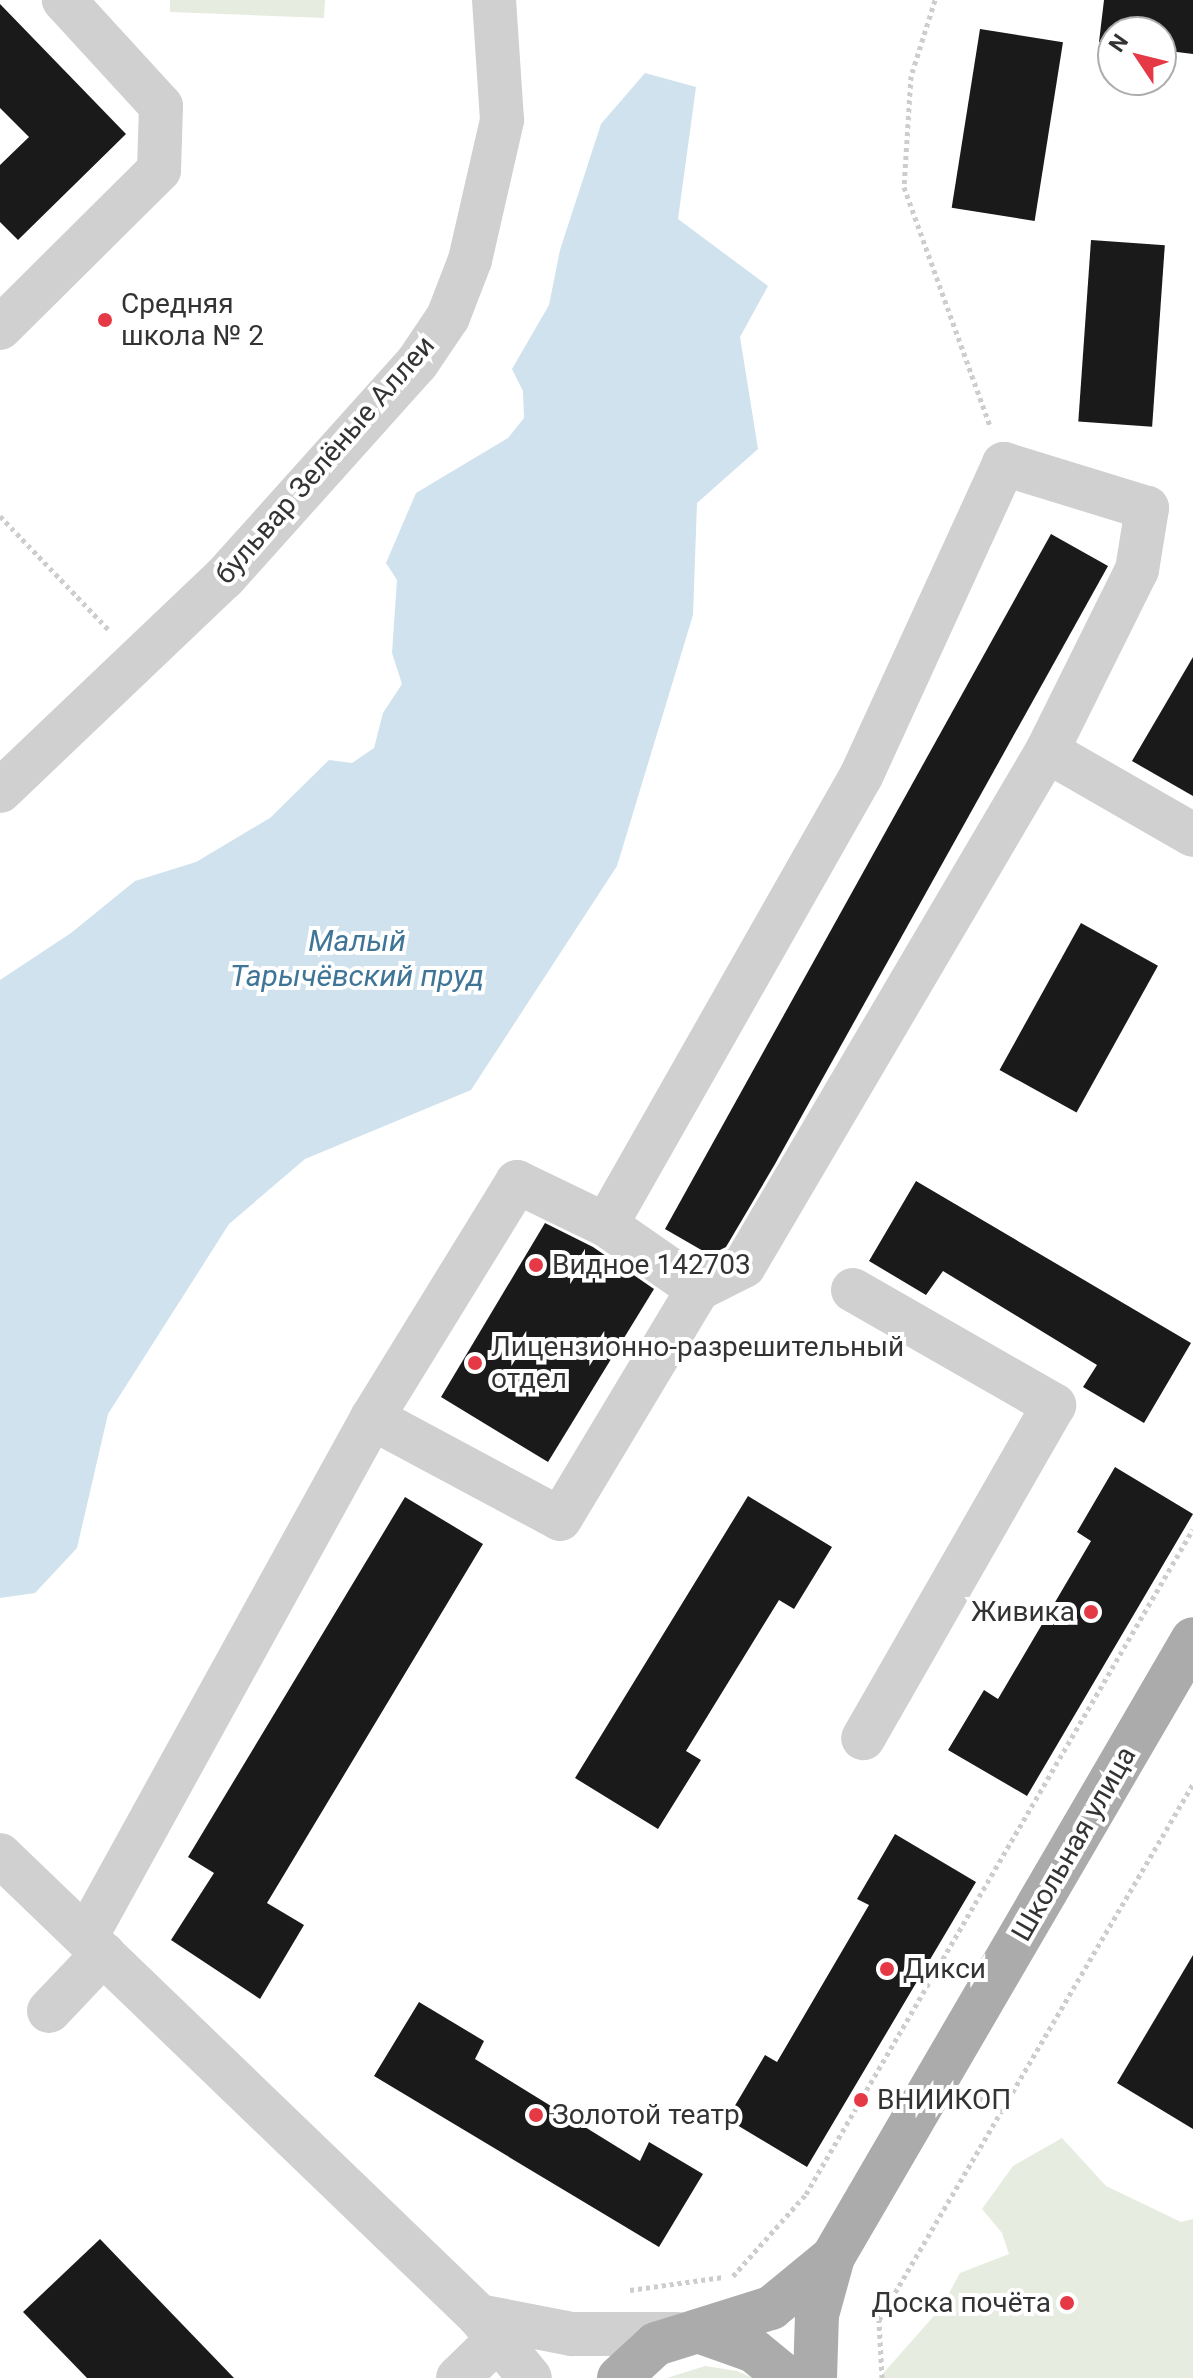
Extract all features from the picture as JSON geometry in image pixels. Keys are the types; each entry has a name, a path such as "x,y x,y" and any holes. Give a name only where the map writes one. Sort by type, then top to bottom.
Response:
{"main road":[{"name":"Школьная улица","path":"833,2257 1186,1665"},
{"path":"619,2378 656,2344 771,2308 833,2257"},
{"path":"815,2378 817,2315 833,2257"},
{"path":"688,2332 754,2351 787,2378"}],"street":[{"path":"5,313 159,170 161,106 64,0"},
{"name":"бульвар Зелёные Аллеи","path":"0,791 224,578 417,363 448,317 470,260 502,120 494,0"},
{"path":"372,1418 560,1519 698,1289 744,1266 1047,751 1137,570 1147,508 1004,464 861,776 606,1225"},
{"path":"1047,751 1193,835"},
{"path":"49,2011 95,1945 372,1418 517,1182 606,1225 698,1289"},
{"path":"853,1290 1054,1405 863,1738"},
{"path":"0,1855 488,2327 530,2378"},
{"path":"488,2327 572,2334 688,2332"},
{"path":"458,2378 488,2327"}],"path":[{"path":"935,0 911,76 904,187 1004,464"},
{"path":"0,516 137,660"},
{"path":"624,2291 734,2276 806,2194 1193,1529"},
{"path":"882,2378 879,2320 1193,1784"}],"shaded area":[{"path":"170,0 325,0 324,18 170,12"},
{"path":"1062,2138 1106,2186 1181,2222 1193,2219 1193,2378 879,2378 941,2308 960,2273 1009,2254 1002,2233 982,2209 1013,2166"},
{"path":"705,2366 737,2371 753,2378 667,2378"}],"water":[{"name":"Малый Тарычёвский пруд","path":"645,73 696,87 678,219 768,286 740,337 758,449 697,503 693,615 617,866 471,1090 305,1159 229,1224 108,1414 77,1548 35,1593 0,1598 0,980 71,933 135,881 196,862 270,818 329,760 352,763 374,748 383,713 402,684 392,653 397,580 386,563 416,493 508,438 524,418 523,391 512,369 549,305 560,250 601,124"}],"building":[{"path":"1104,0 1193,0 1193,54 1177,52 1177,16 1102,16"},
{"path":"0,4 126,134 18,240 0,222 0,165 29,137 0,108"},
{"path":"980,29 1063,42 1035,221 952,208"},
{"path":"1091,240 1165,245 1152,427 1078,422"},
{"path":"1051,534 1108,566 775,1164 726,1247 710,1255 665,1229"},
{"path":"1193,657 1193,796 1132,761"},
{"path":"1081,923 1158,966 1077,1113 1000,1070"},
{"path":"916,1181 1191,1343 1144,1423 1083,1387 1097,1365 943,1271 926,1295 869,1261"},
{"path":"545,1223 593,1247 654,1289 548,1462 441,1397"},
{"path":"1115,1467 1193,1514 1027,1796 948,1750 984,1690 998,1699 1091,1541 1077,1532"},
{"path":"748,1496 832,1547 794,1609 779,1600 686,1751 701,1760 658,1829 575,1778"},
{"path":"405,1497 483,1544 267,1903 304,1925 260,1999 171,1940 214,1873 188,1857"},
{"path":"895,1834 976,1882 807,2167 727,2119 765,2055 777,2062 869,1905 857,1899"},
{"path":"1193,1955 1193,2129 1117,2083"},
{"path":"419,2002 484,2041 475,2059 640,2161 649,2142 703,2174 659,2247 374,2076"},
{"path":"100,2239 234,2378 87,2378 23,2312"}],"place":[{"name":"Средняя школа № 2","path":"105,320"},
{"name":"Видное 142703","path":"536,1265"},
{"name":"Лицензионно-разрешительный отдел","path":"475,1363"},
{"name":"Живика","path":"1091,1612"},
{"name":"Дикси","path":"887,1969"},
{"name":"ВНИИКОП","path":"861,2100"},
{"name":"Золотой театр","path":"536,2115"},
{"name":"Доска почёта","path":"1067,2303"}]}
